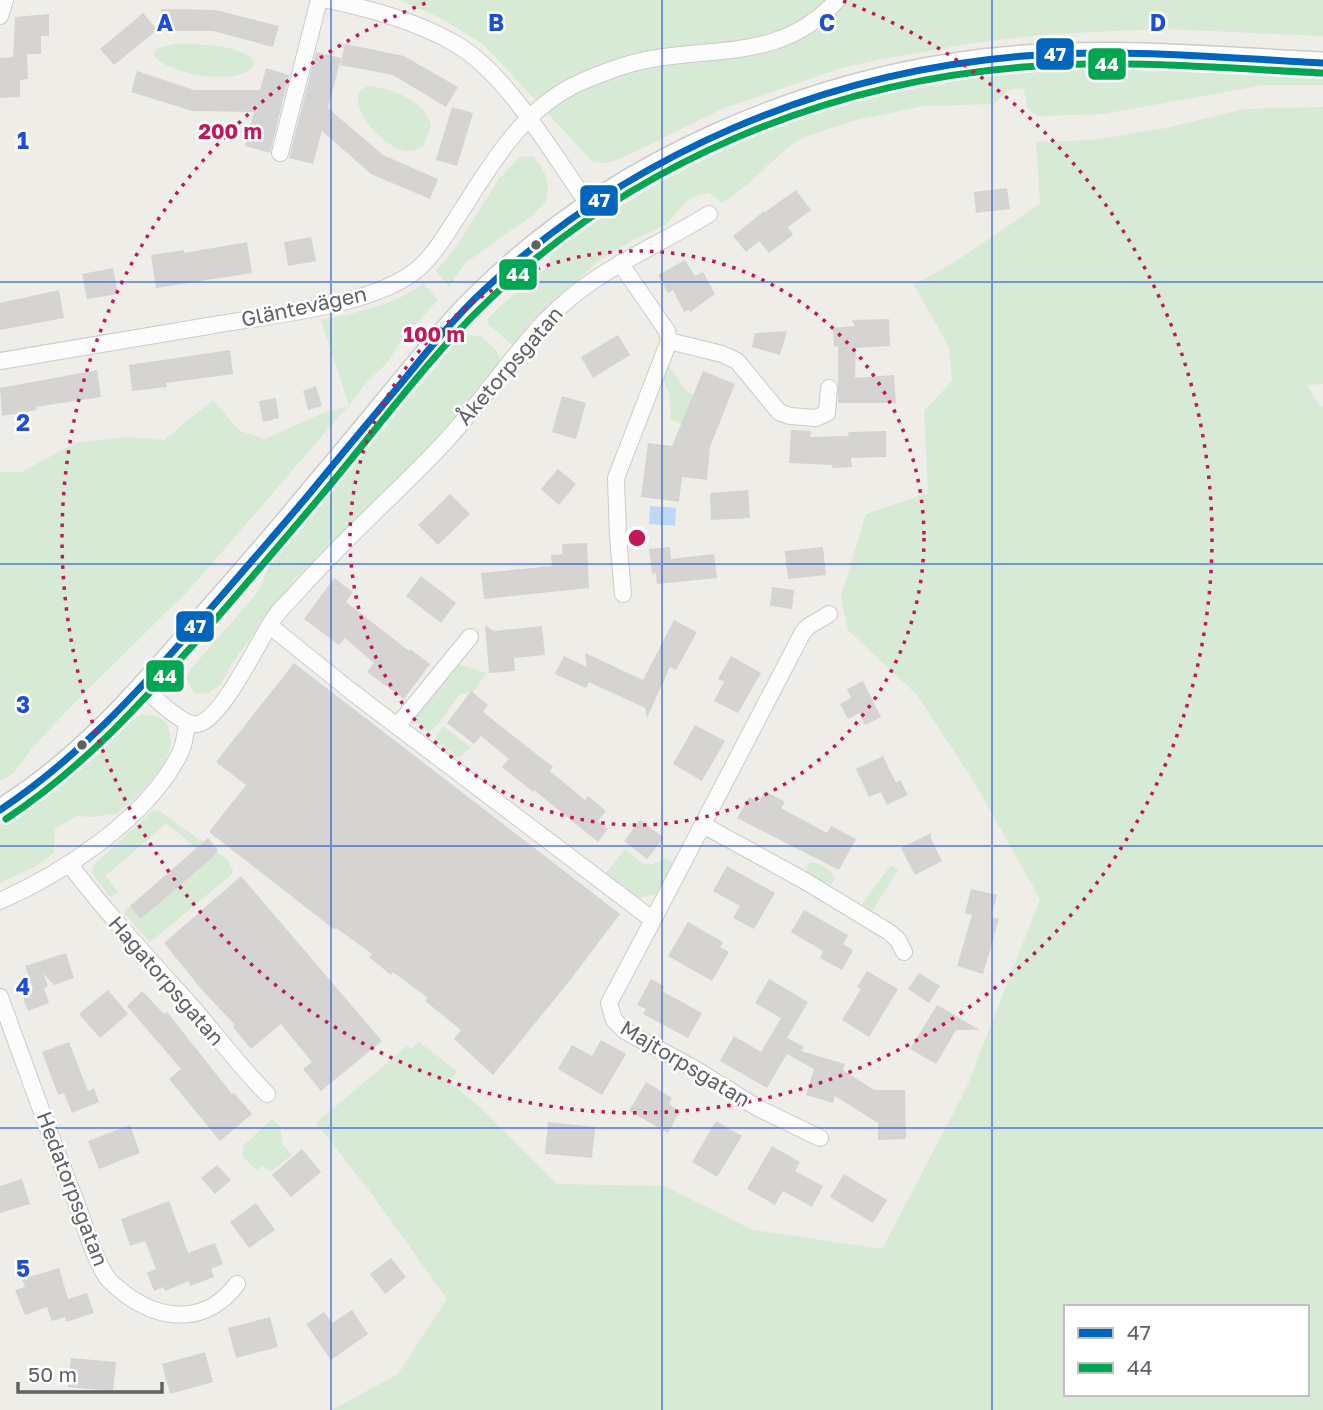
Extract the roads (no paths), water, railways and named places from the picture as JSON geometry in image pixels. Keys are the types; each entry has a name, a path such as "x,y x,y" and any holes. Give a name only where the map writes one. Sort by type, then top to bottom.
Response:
{"street":[{"path":"0,16 5,0"},
{"path":"279,153 319,0"},
{"path":"328,0 397,18 455,43 484,66 508,92 590,206"},
{"name":"Gläntevägen","path":"0,361 290,312 383,290 402,280 436,250 514,132 544,105 578,83 646,59 740,50 789,36 812,23 836,0"},
{"path":"0,810 22,797 77,754 142,686 260,553 439,336 487,286 549,234 647,169 748,122 843,88 896,75 985,60 1074,54 1323,63"},
{"name":"Åketorpsgatan","path":"187,723 199,724 223,703 274,618 332,552 443,444 482,400 535,332 562,304 620,263 709,214"},
{"path":"620,263 667,331 669,341 616,478 623,594"},
{"path":"669,341 722,354 737,361 779,412 790,416 816,418 827,414 829,388"},
{"name":"Majtorpsgatan","path":"820,1138 758,1108 695,1069 639,1040 614,1020 610,1003 803,632 829,614"},
{"path":"270,626 352,692 653,920"},
{"path":"398,725 470,637"},
{"path":"0,901 70,865 152,795 178,759 187,723 142,686"},
{"path":"703,825 889,932 898,940 904,952"},
{"name":"Hagatorpsgatan","path":"70,865 106,912 267,1094"},
{"name":"Hedatorpsgatan","path":"0,997 62,1168 100,1265 112,1283 144,1306 166,1314 180,1315 194,1313 219,1303 237,1284"}],"water":[{"path":"650,506 676,508 675,526 649,524"}]}
